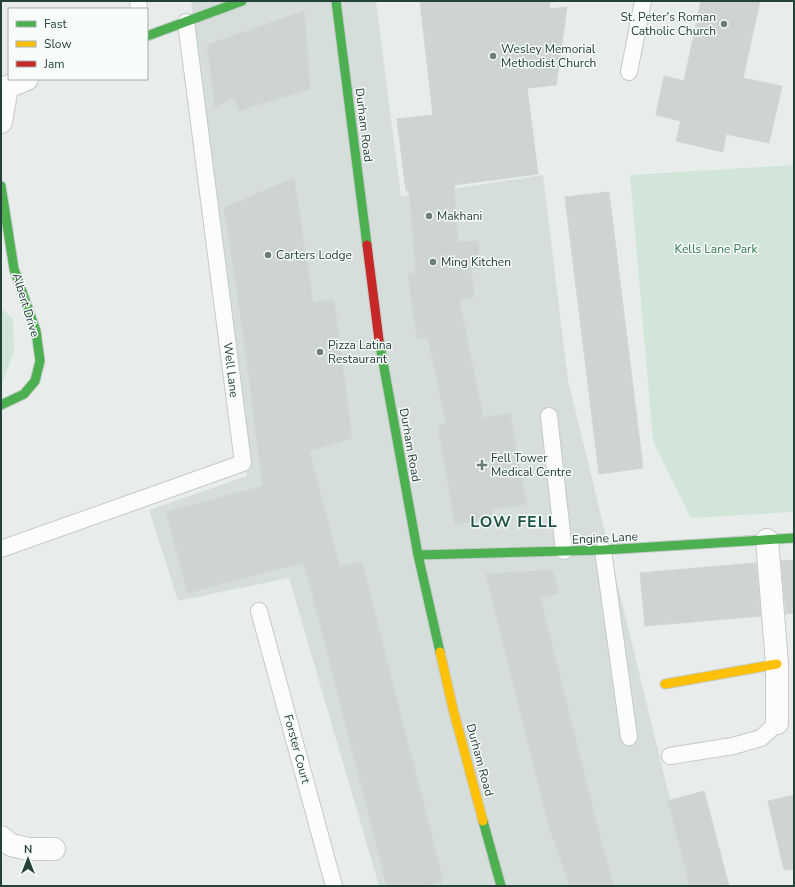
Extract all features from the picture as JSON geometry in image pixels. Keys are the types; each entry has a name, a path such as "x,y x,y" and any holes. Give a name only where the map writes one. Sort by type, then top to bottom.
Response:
{"main road":[{"path":"148,36 242,1"},
{"name":"Durham Road","path":"336,1 381,354 418,556 453,709 501,886"},
{"name":"Albert Drive","path":"1,186 8,271 36,331 40,361 35,381 24,394 1,405"},
{"name":"Engine Lane","path":"418,556 603,550 794,538"},
{"path":"665,684 776,664"}],"street":[{"path":"1,122 4,87 24,80"},
{"path":"767,540 776,664 777,722"},
{"path":"1,837 11,845 23,848 54,849"}],"lane":[{"path":"629,72 643,1"},
{"name":"Well Lane","path":"1,550 243,463 186,22"},
{"path":"549,416 564,551"},
{"path":"603,550 629,737"},
{"name":"Forster Court","path":"259,611 334,886"},
{"path":"670,756 733,746 761,738 777,722"}],"shaded area":[{"path":"191,1 376,1 401,197 543,175 568,380 691,886 379,886 289,578 178,601 149,510 247,476"}],"green space":[{"name":"Kells Lane Park","path":"794,165 794,512 691,518 653,441 630,175"},
{"path":"1,308 13,319 14,352 1,385"}],"building":[{"path":"420,1 549,1 550,9 567,7 556,85 527,88 538,174 454,185 458,242 478,241 480,268 471,269 474,297 459,299 483,418 510,413 526,504 492,510 493,518 455,524 438,426 446,424 428,337 417,339 408,273 416,273 409,190 406,191 397,119 433,115"},
{"path":"701,1 760,1 743,78 782,86 769,143 726,134 723,152 676,141 681,121 656,115 664,76 684,81"},
{"path":"304,11 310,89 238,111 235,97 215,107 207,45"},
{"path":"294,178 313,302 334,300 352,438 309,451 340,567 362,562 443,881 427,886 387,886 304,562 188,593 166,512 263,486 240,311 224,208"},
{"path":"609,192 643,468 599,474 565,197"},
{"path":"794,560 794,613 786,614 781,561"},
{"path":"756,563 761,616 645,626 640,573"},
{"path":"553,570 558,593 540,598 603,850 614,886 570,886 549,826 486,574"},
{"path":"704,791 729,886 690,886 668,801"},
{"path":"794,795 794,869 784,870 768,801"}],"traffic: fast":[{"path":"148,36 242,1"},
{"path":"336,1 367,245"},
{"path":"1,186 14,269 36,331 40,361 35,381 24,394 1,405"},
{"path":"379,340 418,555 440,652"},
{"path":"418,555 603,550 794,538"},
{"path":"483,821 501,886"}],"traffic: slow":[{"path":"440,652 453,709 483,821"},
{"path":"665,684 777,664"}],"traffic: jam":[{"path":"367,245 379,340"}],"place":[{"name":"St. Peter's Roman Catholic Church","path":"724,24"},
{"name":"Wesley Memorial Methodist Church","path":"493,56"},
{"name":"Makhani","path":"429,216"},
{"name":"Carters Lodge","path":"268,255"},
{"name":"Ming Kitchen","path":"433,262"},
{"name":"Pizza Latina Restaurant","path":"320,352"},
{"name":"Fell Tower Medical Centre","path":"482,465"}],"district":[{"name":"LOW FELL","path":"514,522"}]}
